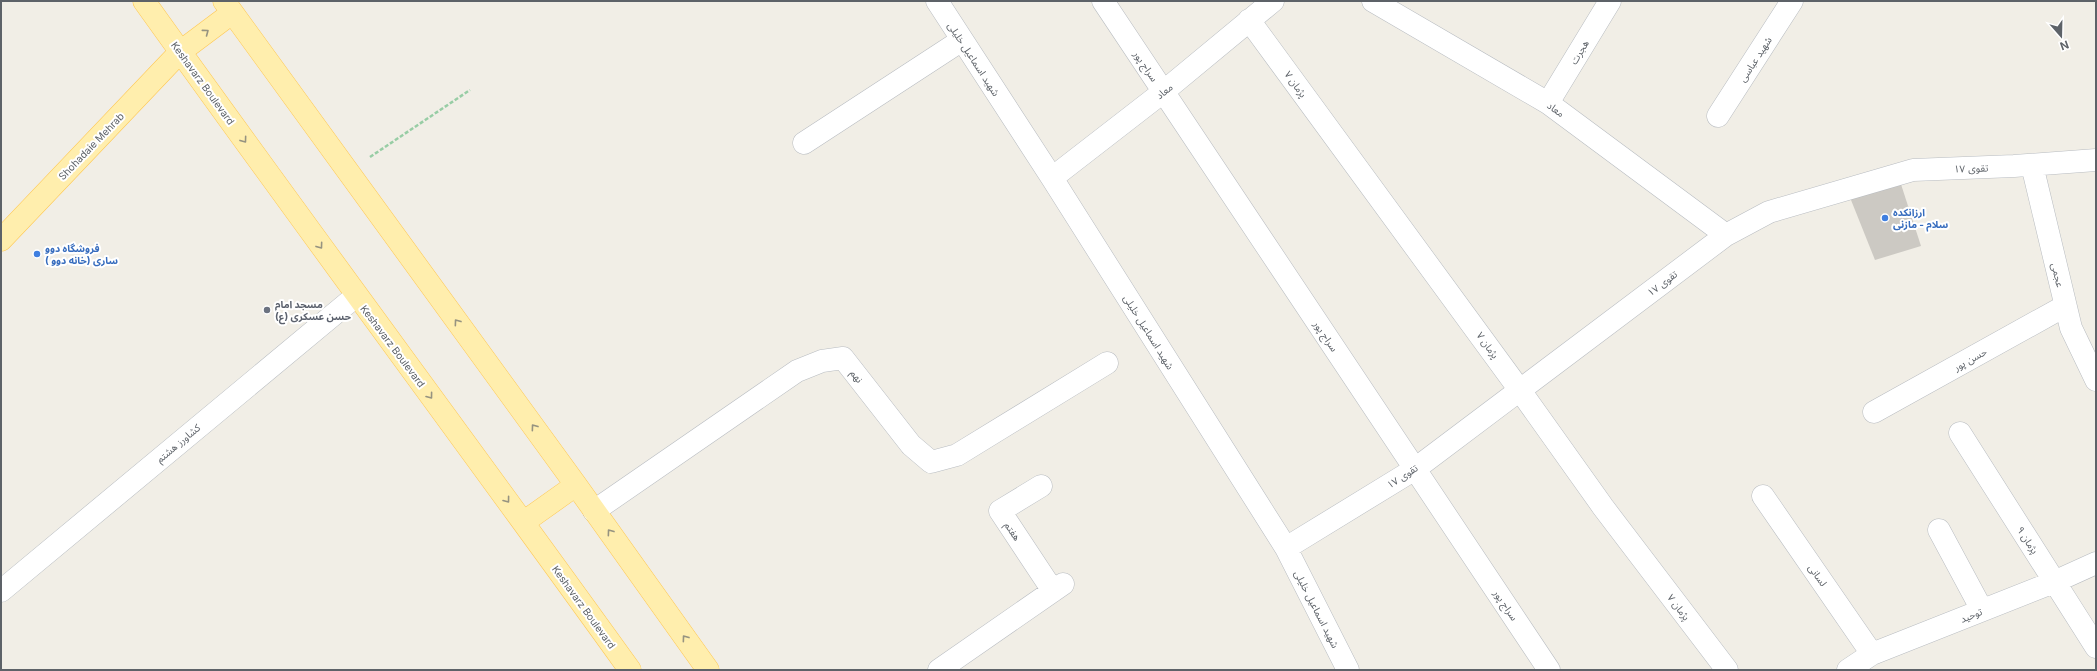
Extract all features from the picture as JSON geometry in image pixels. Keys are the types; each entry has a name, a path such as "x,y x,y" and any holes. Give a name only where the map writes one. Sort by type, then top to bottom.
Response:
{"main road":[{"name":"Keshavarz Boulevard","path":"144,1 356,296 524,522 630,670"},
{"name":"Shohadaie Mehrab","path":"1,240 180,52 228,7"},
{"path":"228,7 576,485 708,670"},
{"path":"524,522 576,485"}],"street":[{"name":"شهید اسماعیل خلیلی","path":"936,1 1052,178 1286,548 1348,670"},
{"name":"سراج پور","path":"1103,1 1549,670"},
{"name":"معاد","path":"1052,178 1164,92 1273,1"},
{"name":"معاد","path":"1373,1 1548,103 1726,235"},
{"name":"هجرت","path":"1548,103 1610,1"},
{"name":"شهید عباسی","path":"1718,116 1792,1"},
{"name":"پژمان ۷","path":"1249,20 1520,389 1603,507 1728,670"},
{"path":"804,143 962,40"},
{"name":"تقوی ۱۷","path":"1286,548 1415,469 1726,235 1769,212 1913,170 2032,165 2096,160"},
{"name":"عجمی","path":"2032,165 2070,328 2096,380"},
{"name":"کشاورز هشتم","path":"1,591 356,296"},
{"name":"حسن پور","path":"1874,412 2066,306"},
{"name":"نهم","path":"594,511 797,371 822,361 843,358 911,446 931,462 957,455 1107,363"},
{"name":"پژمان ۹","path":"1960,433 2096,647"},
{"name":"هفتم","path":"939,670 1058,588 1000,511 1042,486"},
{"name":"لسانی","path":"1763,496 1859,664"},
{"path":"1939,530 1982,610"},
{"name":"توحید","path":"1859,664 1982,610 2054,582 2096,563"}],"path":[{"path":"348,171 470,90"}],"building":[{"name":"ارزانکده سلام - مازنی","path":"1898,175 1921,246 1875,260 1847,190"}],"place":[{"name":"ارزانکده سلام - مازنی","path":"1885,218"},
{"name":"فروشگاه دوو ساری (خانه دوو )","path":"37,254"},
{"name":"مسجد امام حسن عسکری (ع)","path":"267,310"}]}
